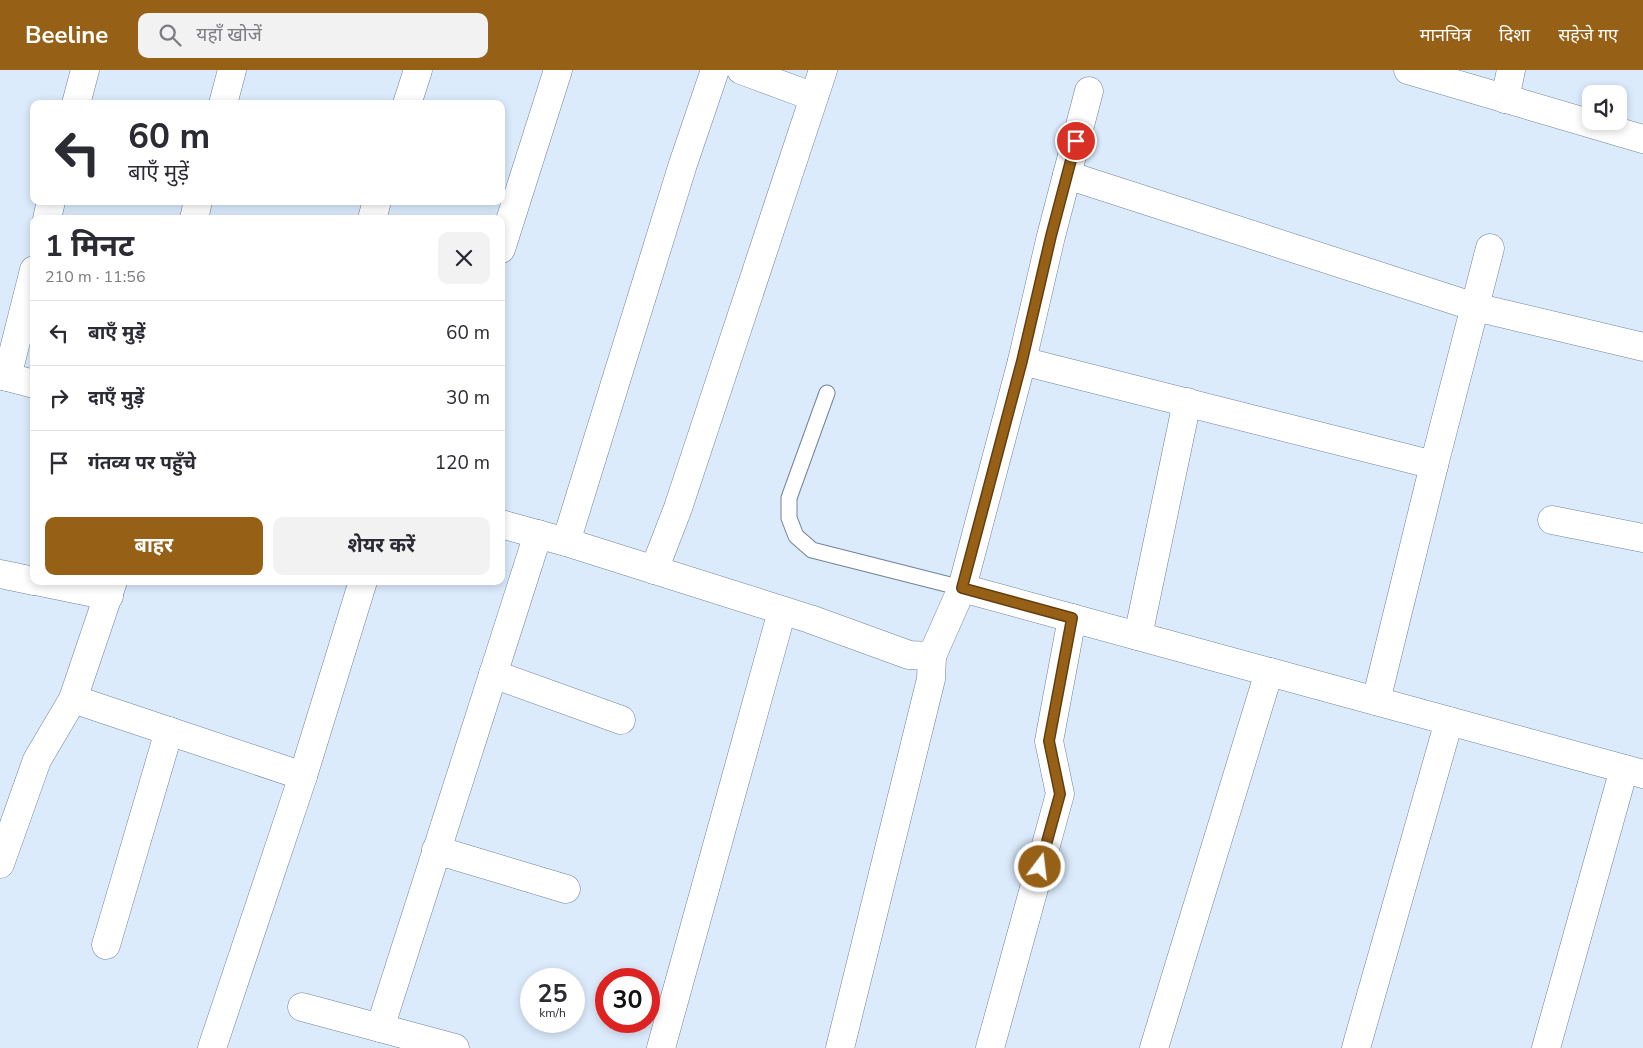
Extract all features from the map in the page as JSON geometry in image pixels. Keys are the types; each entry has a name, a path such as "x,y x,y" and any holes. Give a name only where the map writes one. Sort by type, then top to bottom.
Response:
{"street":[{"path":"77,100 85,70"},
{"path":"224,100 232,70"},
{"path":"408,100 418,70"},
{"path":"505,237 558,70"},
{"path":"566,542 683,164 715,70"},
{"path":"741,70 814,97"},
{"path":"654,570 678,508 823,70"},
{"path":"1408,70 1643,139"},
{"path":"1505,99 1511,70"},
{"path":"840,1048 931,679 932,656 962,588 1022,361 1051,236 1089,91"},
{"path":"1067,175 1475,307 1643,347"},
{"path":"1376,701 1434,464 1490,248"},
{"path":"30,284 3,376 30,383"},
{"path":"1022,361 1434,464"},
{"path":"1138,636 1186,402"},
{"path":"1552,520 1643,538"},
{"path":"505,525 566,542 782,610 909,655 932,656"},
{"path":"380,1028 538,534"},
{"path":"0,574 30,580"},
{"path":"0,864 37,760 73,699 111,589 73,585"},
{"path":"212,1048 303,776 362,585"},
{"path":"962,588 1634,771 1546,1048"},
{"path":"662,1048 782,610"},
{"path":"990,1048 1060,794 1049,741 1072,618"},
{"path":"1154,1048 1269,672"},
{"path":"493,674 621,720"},
{"path":"73,699 303,776"},
{"path":"1356,1048 1448,721"},
{"path":"106,945 169,731"},
{"path":"436,850 566,889"},
{"path":"302,1007 455,1048"}],"lane":[{"path":"827,393 789,498 789,518 796,536 812,550 820,553 962,588"}],"route":[{"path":"1040,867 1060,794 1049,741 1072,618 962,588 1022,361 1051,236 1076,141"}]}
